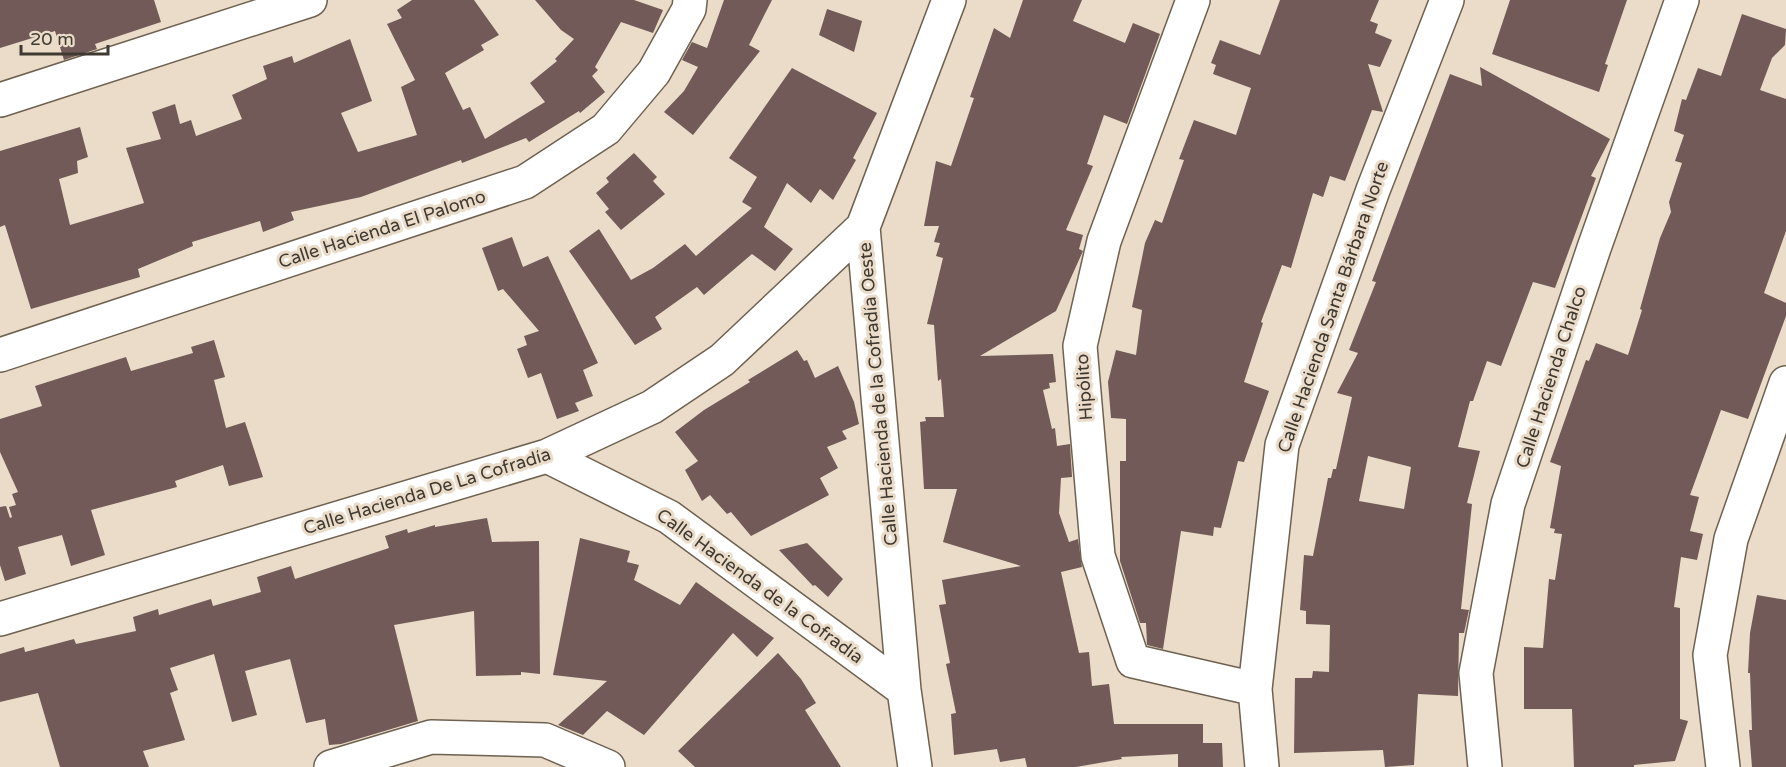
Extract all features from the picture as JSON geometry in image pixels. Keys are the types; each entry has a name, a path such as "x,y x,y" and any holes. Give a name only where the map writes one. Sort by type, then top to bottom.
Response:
{"street":[{"path":"0,100 310,0"},
{"name":"Calle Hacienda El Palomo","path":"0,355 525,182 606,129 654,72 688,9 690,0"},
{"name":"Calle Hacienda de la Cofradía Oeste","path":"915,767 904,690 863,227 949,0"},
{"name":"Hipólito","path":"1193,0 1104,241 1080,346 1097,545 1098,556 1133,661 1255,689"},
{"name":"Calle Hacienda Santa Bárbara Norte","path":"1262,767 1255,689 1282,445 1373,190 1447,0"},
{"name":"Calle Hacienda Chalco","path":"1485,767 1476,673 1508,504 1594,248 1682,0"},
{"name":"Calle Hacienda De La Cofradía","path":"0,619 547,456 652,407 722,360 863,227"},
{"path":"1723,767 1710,655 1731,538 1786,383"},
{"name":"Calle Hacienda de la Cofradía","path":"547,456 669,517 904,690"},
{"path":"331,767 431,737 545,740 608,767"}],"building":[{"path":"0,0 154,0 161,22 95,44 97,49 64,60 55,31 0,48"},
{"path":"412,0 474,0 499,35 481,45 484,50 445,73 463,110 470,107 485,139 545,102 530,83 557,61 555,59 574,39 561,30 535,0 634,0 663,10 653,33 621,22 595,67 598,70 592,76 605,92 580,113 579,111 529,142 526,138 462,163 461,160 361,197 291,212 294,220 263,232 260,221 192,242 193,246 138,269 140,277 31,309 5,225 0,227 0,151 80,127 88,157 77,161 78,173 59,179 70,225 144,203 126,148 161,139 152,112 175,104 180,124 191,120 196,136 242,119 232,95 267,79 263,66 292,56 294,63 350,39 372,101 341,113 358,152 417,135 401,87 415,80 387,24 402,18 397,10"},
{"path":"724,0 772,0 749,45 760,51 693,135 664,112 684,91 698,67 682,60 692,42 707,48"},
{"path":"1023,0 1082,0 1073,21 1125,43 1133,23 1160,34 1127,124 1104,115 1087,164 1093,166 1066,230 1083,235 1079,249 1083,251 1056,311 980,356 1053,354 1056,382 1049,383 1050,388 1043,390 1052,429 1055,428 1057,446 1070,444 1072,477 1061,478 1059,513 1069,542 1078,539 1082,567 1061,572 1079,653 1089,652 1092,686 1109,684 1114,724 1203,724 1203,743 1222,743 1223,767 1178,767 1178,754 1121,757 1122,759 1076,767 1027,767 1025,758 1000,762 997,749 954,755 951,714 956,713 946,664 950,663 939,605 946,604 942,580 1021,566 943,542 957,489 924,489 920,422 926,421 925,417 944,417 941,379 938,381 934,325 927,324 943,258 936,256 940,243 934,242 939,226 924,226 936,161 951,166 974,98 970,97 994,28 1010,38"},
{"path":"1280,0 1379,0 1370,21 1378,24 1375,33 1392,40 1380,67 1368,64 1383,112 1372,110 1345,181 1330,176 1323,197 1313,193 1291,268 1282,265 1261,322 1263,323 1244,382 1269,391 1244,462 1238,461 1221,528 1214,527 1213,536 1181,531 1163,649 1147,645 1146,623 1140,623 1120,561 1120,461 1126,461 1126,419 1111,418 1108,382 1116,350 1136,355 1142,310 1132,307 1145,243 1155,220 1162,223 1184,160 1179,159 1194,120 1236,135 1251,88 1213,74 1216,65 1211,63 1220,40 1260,55"},
{"path":"1510,0 1627,0 1605,64 1608,65 1599,92 1492,54"},
{"path":"827,9 862,21 854,52 819,35"},
{"path":"1742,14 1786,29 1785,45 1772,58 1760,90 1786,99 1786,231 1764,293 1786,303 1786,316 1748,419 1721,410 1690,495 1699,497 1690,531 1703,534 1697,560 1681,557 1674,607 1680,608 1680,719 1688,721 1675,761 1634,765 1634,767 1574,767 1572,709 1524,709 1524,647 1543,648 1549,579 1555,580 1562,534 1554,533 1555,529 1550,528 1561,466 1550,462 1586,360 1589,361 1596,343 1628,355 1660,238 1671,212 1669,202 1682,163 1675,161 1684,135 1674,131 1682,99 1686,100 1698,68 1721,76"},
{"path":"1480,67 1610,139 1591,176 1596,178 1555,288 1533,282 1501,366 1487,361 1473,401 1470,401 1458,447 1480,451 1467,503 1472,504 1461,609 1469,610 1464,633 1459,633 1458,696 1418,694 1414,765 1385,767 1383,750 1294,753 1295,678 1312,678 1313,671 1329,672 1330,625 1306,624 1306,611 1300,610 1304,555 1313,556 1328,478 1331,478 1333,469 1336,469 1352,397 1337,393 1358,353 1349,350 1376,282 1372,281 1450,74 1482,86","holes":["1368,456 1411,467 1404,509 1359,501"]},
{"path":"792,68 877,113 853,158 856,160 833,200 820,189 811,203 787,183 764,227 793,249 775,271 752,254 704,295 697,287 655,317 662,329 635,345 569,251 599,229 631,280 653,268 685,244 696,256 752,208 742,202 757,177 729,158"},
{"path":"634,153 657,177 653,181 665,194 621,230 605,212 609,209 596,193 609,182 606,178"},
{"path":"512,237 523,267 548,256 598,363 583,370 593,396 575,403 579,411 557,419 541,373 528,378 517,349 527,345 524,336 539,331 503,289 498,291 482,248"},
{"path":"214,340 225,377 214,380 226,428 245,422 263,477 229,486 223,465 175,481 177,487 91,510 105,555 71,566 62,535 18,547 26,574 5,581 0,565 0,507 6,506 10,518 12,517 9,507 16,505 12,494 18,492 0,452 0,419 42,406 35,386 126,357 131,371 193,353 191,347"},
{"path":"797,350 804,361 807,360 815,378 838,366 854,402 859,424 842,431 847,439 827,447 838,468 820,478 829,495 751,536 731,512 727,514 710,495 702,501 685,470 698,461 675,432 704,410 750,382 748,380"},
{"path":"487,518 492,542 539,541 540,674 521,672 521,675 476,676 474,611 394,625 418,721 341,744 329,745 325,719 306,723 290,659 245,671 257,715 232,722 214,654 170,668 178,690 170,693 185,740 143,751 149,767 60,767 38,693 0,702 0,654 24,647 25,652 74,639 76,644 136,631 133,617 158,609 159,615 211,599 213,606 261,592 257,577 291,566 295,579 389,548 385,536 407,529 408,533 435,525 435,527"},
{"path":"580,538 630,551 627,562 639,565 634,580 680,605 696,582 774,638 757,657 733,633 644,735 607,711 583,735 558,725 607,681 553,675"},
{"path":"807,543 843,579 828,597 815,585 813,586 779,550"},
{"path":"1757,595 1786,600 1786,767 1752,767 1749,730 1752,730 1750,673 1748,673 1750,633"},
{"path":"778,653 801,679 816,703 805,710 841,767 695,767 678,751"}]}
